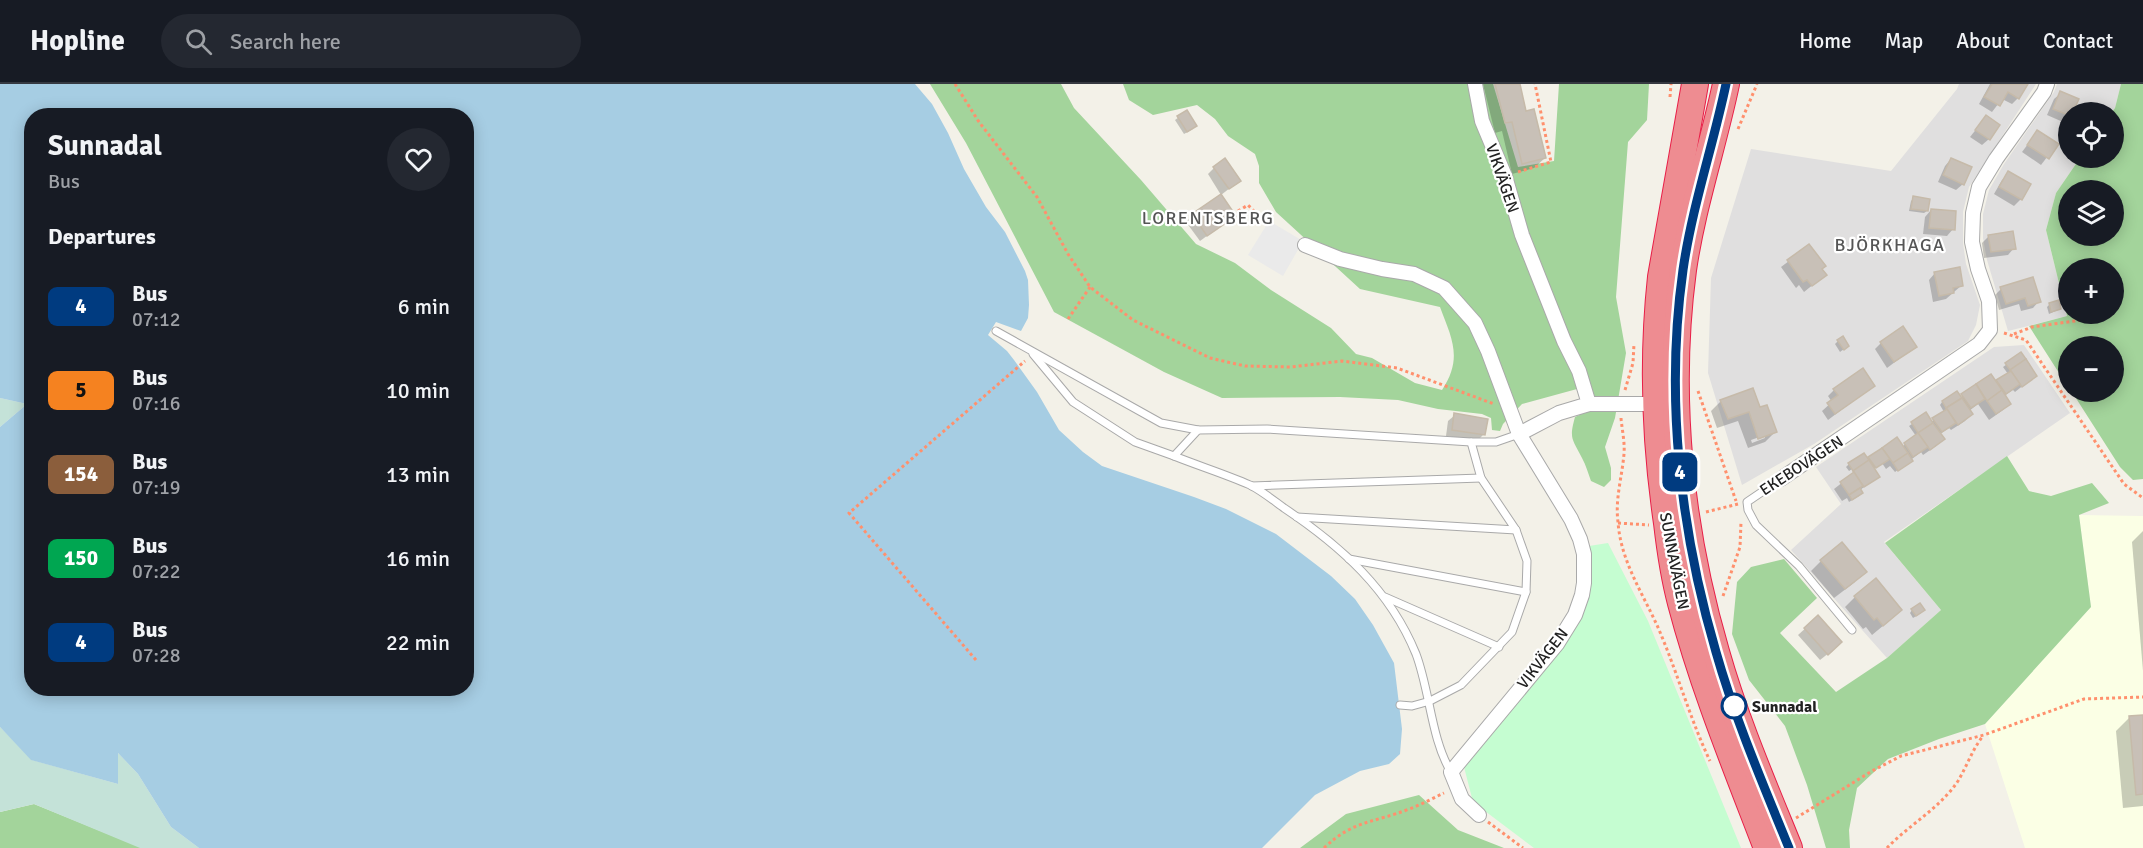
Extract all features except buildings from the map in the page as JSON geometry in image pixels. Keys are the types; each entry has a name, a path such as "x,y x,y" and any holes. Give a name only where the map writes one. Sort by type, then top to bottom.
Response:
{"highway":[{"name":"SUNNAVÄGEN","path":"1695,84 1661,278 1656,339 1655,404 1660,476 1670,550 1680,601 1715,713 1767,848"},
{"name":"SUNNAVÄGEN","path":"1726,84 1696,201 1683,272 1676,407 1680,466 1696,570 1716,654 1789,848"}],"street":[{"name":"VIKVÄGEN","path":"1475,84 1482,121 1504,176 1522,235 1564,340 1580,371 1589,404"},
{"path":"1990,330 1989,302 1972,242 1973,213 1979,188 1996,159 2044,92 2047,84"},
{"name":"VIKVÄGEN","path":"1305,245 1340,259 1414,274 1444,288 1475,323 1519,434 1576,530 1584,554 1582,595 1575,615 1557,644 1450,772"},
{"name":"EKEBOVÄGEN","path":"1781,479 1979,344 1990,330"},
{"path":"1519,434 1559,413 1589,404 1655,404"},
{"path":"1450,772 1462,799 1479,815"}],"lane":[{"path":"996,331 1161,423 1198,430 1267,429 1471,442 1496,442 1519,434"},
{"path":"1030,350 1073,402 1135,442 1252,486 1335,544 1385,597 1402,624 1416,656 1430,701 1443,760 1450,772"},
{"path":"1174,456 1198,430"},
{"path":"1400,705 1430,701 1461,685 1512,632 1526,592 1527,561 1516,530 1481,478 1471,442"},
{"path":"1252,486 1481,478"},
{"name":"EKEBOVÄGEN","path":"1781,479 1747,502 1748,510 1756,525 1799,566 1852,630"},
{"path":"1297,517 1516,530"},
{"path":"1348,559 1526,592"},
{"path":"1385,597 1499,647"}],"path":[{"path":"955,84 979,122 1037,197 1068,254 1090,287 1133,320 1210,358 1245,366 1291,367 1342,361 1397,368 1511,412"},
{"path":"1504,176 1551,162 1535,84"},
{"path":"1735,135 1757,84"},
{"path":"1238,211 1248,205 1267,224"},
{"path":"1068,319 1090,287"},
{"path":"2012,335 2032,327 2058,323"},
{"path":"1990,330 2026,340 2124,484 2143,498"},
{"path":"976,660 849,513 1025,361"},
{"path":"1696,383 1737,505"},
{"path":"1702,513 1747,502"},
{"path":"1724,604 1723,595 1740,547 1742,527 1740,516"},
{"path":"1618,523 1653,525"},
{"path":"1798,824 1796,818 1872,771 1901,756 1984,735 2084,699 2143,697"},
{"path":"1887,848 1937,805 1958,781 1973,749 1984,735"},
{"path":"1324,848 1338,834 1354,826 1410,809 1456,787"},
{"path":"1479,815 1523,848"}],"shaded area":[{"path":"0,84 915,84 932,104 964,169 986,207 1005,232 1028,280 1028,318 1021,331 996,322 988,335 1014,360 1037,392 1059,430 1102,466 1226,509 1276,534 1331,576 1355,599 1373,625 1394,663 1402,729 1400,754 1389,764 1360,771 1315,795 1262,848 199,848 171,827 138,774 118,753 118,784 31,760 0,727 0,427 24,407 24,696 474,696 474,108 24,108 24,403 0,398"},
{"path":"1959,84 2036,84 1969,187 1963,212 1963,243 1966,264 1980,305 1976,325 1968,341 1814,444 1742,485 1708,373 1711,278 1751,149 1891,171"},
{"path":"2057,84 2121,84 2116,102 2058,102 2058,168 2073,168 2065,180 2058,180 2058,190 2046,230 2058,279 2058,318 2008,331 1987,260 1983,238 1983,214 1989,190 2004,164 2054,92"},
{"path":"1269,221 1303,241 1283,276 1248,255"},
{"path":"2024,345 2058,395 2058,402 2063,402 2070,413 1884,542 1941,610 1887,658 1791,550 1841,504 1816,467 1994,347"},
{"path":"0,398 24,403 24,407 0,427"},
{"path":"2079,515 2143,516 2143,848 2025,848 1985,724 2091,607"},
{"path":"0,727 32,760 118,784 118,753 138,774 171,827 199,848 140,848 34,804 0,812"}],"green space":[{"path":"930,84 1061,84 1074,108 1196,244 1235,263 1271,290 1331,328 1356,354 1372,358 1415,383 1442,390 1454,358 1451,339 1440,307 1360,289 1276,212 1259,183 1259,166 1255,154 1228,136 1215,119 1197,105 1153,115 1129,100 1123,84 1493,84 1518,167 1554,161 1559,84 1649,84 1647,120 1628,142 1616,297 1626,353 1615,418 1605,447 1611,468 1611,480 1604,487 1591,481 1574,442 1572,430 1575,417 1586,412 1577,389 1522,404 1503,424 1500,431 1492,430 1491,418 1482,414 1438,409 1398,400 1340,397 1222,398 1164,372 1054,312 966,143"},
{"path":"2121,84 2143,84 2143,479 2133,480 2120,467 2078,402 2124,402 2124,336 2058,336 2058,371 2029,326 2058,318 2058,324 2124,324 2124,258 2058,258 2058,279 2046,230 2058,190 2058,246 2124,246 2124,180 2065,180 2073,168 2124,168 2124,102 2116,102"},
{"path":"2007,456 2029,491 2051,496 2092,483 2109,503 2079,515 2091,607 1985,724 1888,759 1857,788 1849,830 1850,848 1826,848 1807,785 1785,726 1749,680 1732,634 1737,582 1751,567 1784,559 1817,598 1780,633 1836,692 1887,658 1941,610 1885,543"},
{"path":"1608,543 1648,621 1741,848 1534,848 1473,802 1463,763 1562,648 1588,600 1589,546"},
{"path":"1419,795 1458,830 1504,848 1300,848 1346,814"},
{"path":"34,804 140,848 0,848 0,812"}],"bus line":[{"name":"4","path":"1726,84 1696,201 1683,272 1678,323 1676,407 1682,492 1702,601 1716,654 1789,848"}],"place":[{"name":"Sunnadal","path":"1734,706"}],"district":[{"name":"LORENTSBERG","path":"1208,218"},
{"name":"BJÖRKHAGA","path":"1890,245"}]}
